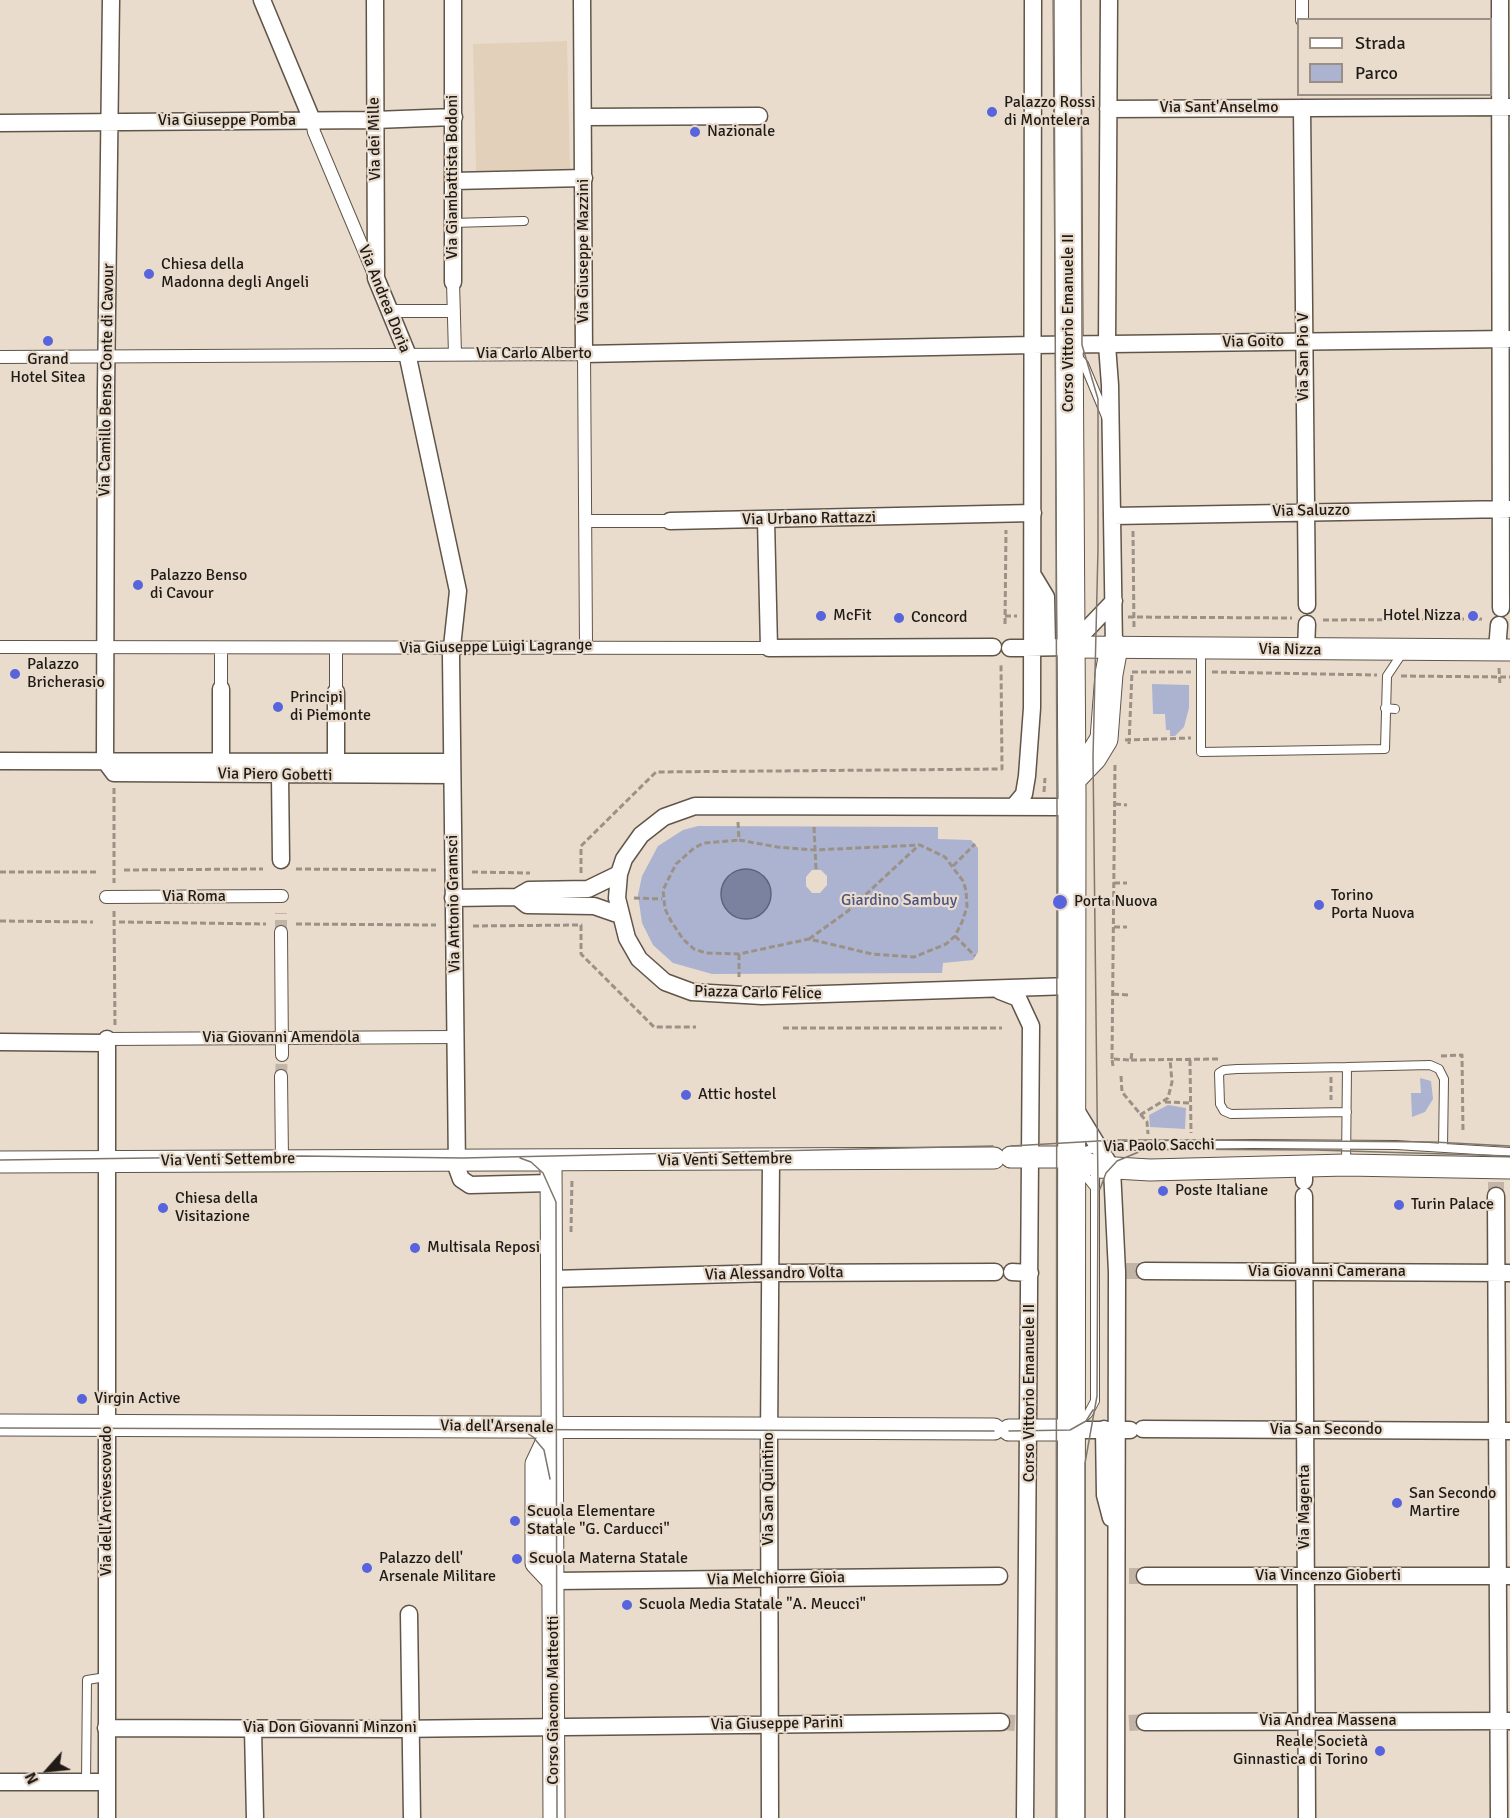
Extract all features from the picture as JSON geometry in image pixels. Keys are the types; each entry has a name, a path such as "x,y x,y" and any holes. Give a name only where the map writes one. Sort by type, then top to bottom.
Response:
{"main road":[{"name":"Corso Vittorio Emanuele II","path":"1067,0 1069,345 1050,648 1072,779 1072,1103 1095,1157 1070,1430 1071,1818"},
{"path":"1072,779 1093,757 1104,739 1109,674 1114,647"}],"street":[{"name":"Via Camillo Benso Conte di Cavour","path":"98,761 106,647 106,356 111,0"},
{"name":"Via Andrea Doria","path":"262,0 312,120 314,132 407,353 458,591 453,649"},
{"name":"Via dei Mille","path":"375,0 376,278"},
{"name":"Via Giambattista Bodoni","path":"453,0 452,223 455,354"},
{"name":"Via Giuseppe Mazzini","path":"582,0 586,645"},
{"name":"Corso Vittorio Emanuele II","path":"1014,806 1024,794 1050,648 1046,597 1033,577 1033,0"},
{"path":"1109,0 1107,345 1111,428 1114,647"},
{"path":"1302,0 1302,18"},
{"path":"1500,0 1505,107 1506,509 1496,618 1503,650"},
{"name":"Via Sant'Anselmo","path":"1108,109 1302,101 1505,107"},
{"name":"Via San Pio V","path":"1302,101 1305,511 1309,617 1306,650"},
{"path":"584,117 759,116"},
{"name":"Via Giuseppe Pomba","path":"0,123 375,120 454,117"},
{"path":"453,181 584,178"},
{"path":"391,312 453,310"},
{"name":"Via Goito","path":"1069,345 1506,339"},
{"name":"Via Carlo Alberto","path":"0,357 407,353 584,354 1069,345"},
{"name":"Via Saluzzo","path":"1113,516 1506,509"},
{"name":"Via Urbano Rattazzi","path":"586,521 766,520 1033,513"},
{"path":"766,520 769,648"},
{"path":"1050,648 1114,601"},
{"name":"Via Giuseppe Luigi Lagrange","path":"0,647 453,649 586,645 769,648 1050,648"},
{"path":"221,648 221,768 336,769 336,648"},
{"name":"Via Nizza","path":"1050,648 1503,650"},
{"name":"Via Antonio Gramsci","path":"453,649 453,898 457,1160"},
{"name":"Via Piero Gobetti","path":"0,760 98,761 114,773 221,768 280,775 336,769 452,768"},
{"path":"280,775 281,860"},
{"name":"Piazza Carlo Felice","path":"1071,986 762,996 692,992 665,982 639,959 627,938 617,898 620,874 629,850 648,828 674,812 695,806 1064,807 1070,809 1072,815"},
{"path":"453,898 517,897 529,890 588,889 620,874"},
{"name":"Via Roma","path":"106,897 282,896"},
{"path":"517,897 527,905 594,906 620,915"},
{"path":"281,932 282,1055"},
{"name":"Corso Vittorio Emanuele II","path":"993,989 1018,998 1031,1026 1012,1158 1030,1273 1011,1430 1029,1576 1014,1722 1025,1818"},
{"name":"Via Giovanni Amendola","path":"0,1042 282,1037 456,1037"},
{"name":"Via dell'Arcivescovado","path":"106,1041 105,1728 107,1818"},
{"path":"281,1076 282,1160"},
{"name":"Via Paolo Sacchi","path":"1095,1157 1304,1181 1346,1155 1500,1179"},
{"name":"Corso Vittorio Emanuele II","path":"1095,1157 1121,1272 1123,1429 1117,1527 1130,1576 1130,1722 1116,1818"},
{"name":"Via Venti Settembre","path":"0,1162 1095,1157"},
{"name":"Via San Quintino","path":"770,1818 768,1724 771,1159"},
{"path":"457,1160 461,1179 470,1185 551,1183"},
{"name":"Corso Giacomo Matteotti","path":"551,1160 554,1818"},
{"path":"1499,1818 1505,1721 1503,1273 1500,1179"},
{"name":"Via Magenta","path":"1304,1181 1307,1818"},
{"name":"Via Alessandro Volta","path":"552,1279 770,1273 995,1272"},
{"path":"1012,1272 1030,1273"},
{"name":"Via Giovanni Camerana","path":"1145,1272 1503,1273"},
{"name":"Via dell'Arsenale","path":"0,1425 1070,1430"},
{"name":"Via San Secondo","path":"1070,1430 1504,1431"},
{"name":"Via Melchiorre Gioia","path":"554,1581 1029,1576"},
{"name":"Via Vincenzo Gioberti","path":"1130,1576 1504,1576"},
{"path":"409,1614 412,1818"},
{"name":"Via Andrea Massena","path":"1130,1722 1505,1721"},
{"name":"Via Giuseppe Parini","path":"554,1726 1014,1722"},
{"name":"Via Don Giovanni Minzoni","path":"105,1728 554,1726"},
{"path":"253,1729 255,1818"},
{"path":"0,1782 107,1782"}],"lane":[{"path":"452,223 524,221"},
{"path":"1069,345 1084,364 1111,428"},
{"path":"1201,648 1201,752 1385,749 1387,676 1404,650"},
{"path":"1385,708 1395,708"},
{"path":"1347,1112 1232,1114 1224,1111 1220,1104 1219,1073 1224,1070 1430,1065 1439,1069 1444,1079 1443,1147"},
{"path":"1346,1155 1347,1067"},
{"name":"Via Paolo Sacchi","path":"1095,1157 1346,1155 1443,1147 1510,1152"},
{"path":"1095,1157 1095,1188"},
{"name":"Corso Vittorio Emanuele II","path":"1070,1430 1089,1414 1095,1401 1095,1157"},
{"path":"86,1783 87,1680 106,1677"}],"path":[{"path":"1005,624 1006,525"},
{"path":"1133,526 1134,626"},
{"path":"1005,616 1021,616"},
{"path":"1134,618 1496,618"},
{"path":"577,873 582,873 581,846 656,772 1002,770 1001,665"},
{"path":"1129,744 1132,672 1510,677"},
{"path":"1122,740 1200,736"},
{"path":"1113,1066 1115,762"},
{"path":"1115,804 1126,805"},
{"path":"738,822 739,840"},
{"path":"814,826 816,869"},
{"path":"809,939 872,954 914,957 936,950 955,936 965,914 967,896 963,881 945,857 920,845 816,850 777,847 739,840 704,843 694,848 676,864 662,899 676,930 694,949 706,953 739,954 809,939 848,911 920,845"},
{"path":"953,866 975,844"},
{"path":"114,858 114,872"},
{"path":"124,870 263,869"},
{"path":"296,869 436,870"},
{"path":"0,872 96,872"},
{"path":"472,872 532,873"},
{"path":"1114,883 1127,883"},
{"path":"617,898 662,899"},
{"path":"0,921 93,922"},
{"path":"120,922 266,924"},
{"path":"296,924 436,925"},
{"path":"473,926 581,925 581,954 654,1027 696,1028"},
{"path":"1114,927 1127,927"},
{"path":"955,936 975,956"},
{"path":"739,954 739,977"},
{"path":"1113,994 1128,995"},
{"path":"783,1028 1002,1028"},
{"path":"1112,1059 1131,1060 1132,1051"},
{"path":"1462,1055 1463,1132"},
{"path":"1140,1114 1168,1098 1172,1082 1170,1059"},
{"path":"1190,1059 1191,1133"},
{"path":"1331,1067 1332,1112"},
{"path":"1121,1076 1122,1092 1147,1122 1148,1134"},
{"path":"1163,1102 1191,1102"}],"shaded area":[{"path":"567,41 570,170 476,171 473,44"},
{"path":"746,869 760,873 767,880 771,894 767,908 760,915 746,919 732,915 725,908 721,894 725,880 732,873"}],"green space":[{"path":"1152,684 1189,685 1189,708 1184,727 1175,736 1170,736 1170,730 1166,730 1165,714 1153,714"},
{"name":"Giardino Sambuy","path":"698,826 938,827 938,839 971,840 978,848 978,952 973,960 943,963 942,973 712,974 673,963 653,945 642,923 638,895 642,876 658,846 683,830","holes":["738,870 754,870 770,886 770,903","812,870 821,870 827,876 827,885 820,893 812,893 806,886 806,877"]},
{"path":"1420,1078 1431,1081 1433,1099 1425,1112 1412,1117 1411,1093 1421,1093"},
{"path":"1168,1105 1186,1108 1185,1129 1150,1127 1149,1115"}],"tunnel":[{"path":"281,913 281,932"},
{"path":"281,1076 282,1055"},
{"path":"1496,1182 1496,1196"},
{"path":"1126,1271 1145,1271"},
{"path":"1129,1576 1145,1576"},
{"path":"1001,1722 1015,1723"},
{"path":"1129,1723 1145,1722"}],"tram line":[{"path":"1054,0 1057,807 1056,1818"},
{"path":"1081,0 1082,345 1098,399 1098,549 1093,757 1098,1188 1097,1396 1085,1463 1085,1818"},
{"path":"1011,1146 1116,1140 1433,1142 1510,1146"},
{"path":"0,1160 302,1156 463,1158 993,1146"},
{"path":"1100,1189 1106,1173 1117,1161 1146,1149 1315,1150 1510,1156"},
{"path":"520,1158 531,1162 543,1173 556,1202 557,1818"},
{"path":"1009,1431 1070,1430 1086,1421 1093,1410"},
{"path":"0,1428 994,1431"},
{"path":"520,1428 533,1437 544,1450 550,1479"}],"place":[{"name":"Palazzo Rossi di Montelera","path":"992,112"},
{"name":"Nazionale","path":"695,132"},
{"name":"Chiesa della Madonna degli Angeli","path":"149,274"},
{"name":"Grand Hotel Sitea","path":"48,341"},
{"name":"Palazzo Benso di Cavour","path":"138,585"},
{"name":"McFit","path":"821,616"},
{"name":"Hotel Nizza","path":"1473,616"},
{"name":"Concord","path":"899,618"},
{"name":"Palazzo Bricherasio","path":"15,674"},
{"name":"Principi di Piemonte","path":"278,707"},
{"name":"Porta Nuova","path":"1060,902"},
{"name":"Torino Porta Nuova","path":"1319,905"},
{"name":"Attic hostel","path":"686,1095"},
{"name":"Poste Italiane","path":"1163,1191"},
{"name":"Turin Palace","path":"1399,1205"},
{"name":"Chiesa della Visitazione","path":"163,1208"},
{"name":"Multisala Reposi","path":"415,1248"},
{"name":"Virgin Active","path":"82,1399"},
{"name":"San Secondo Martire","path":"1397,1503"},
{"name":"Scuola Elementare Statale \"G. Carducci\"","path":"515,1521"},
{"name":"Scuola Materna Statale","path":"517,1559"},
{"name":"Palazzo dell' Arsenale Militare","path":"367,1568"},
{"name":"Scuola Media Statale \"A. Meucci\"","path":"627,1605"},
{"name":"Reale Società Ginnastica di Torino","path":"1380,1751"}]}
